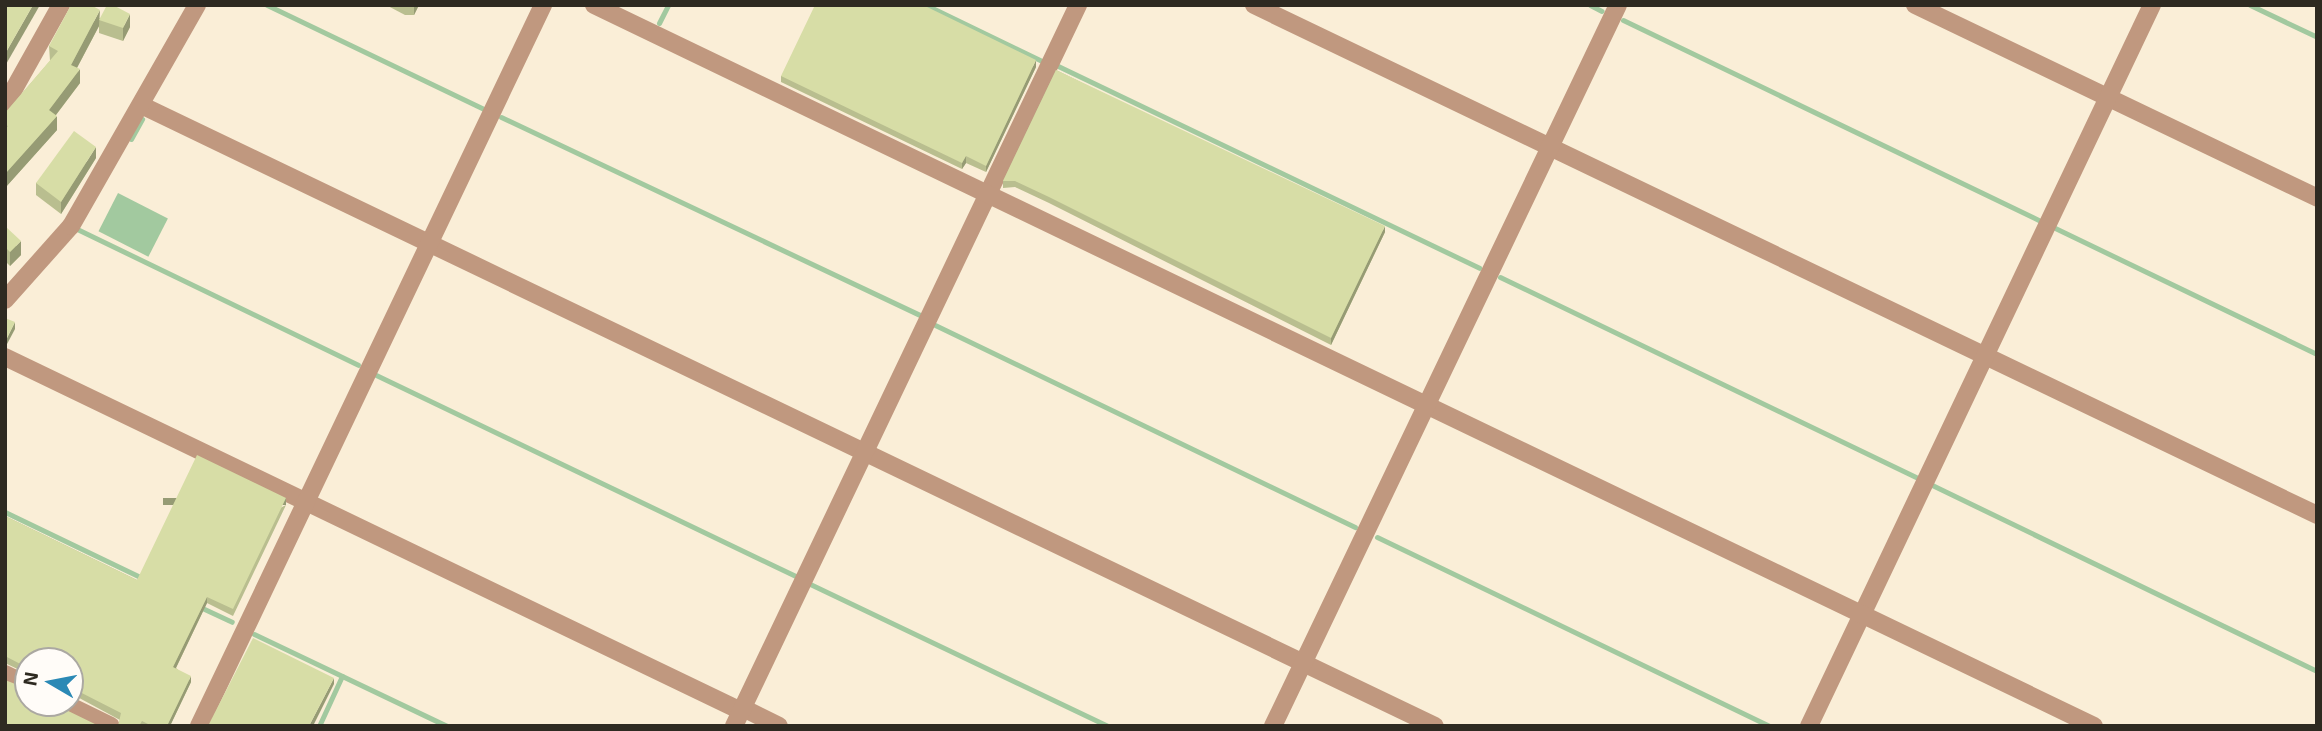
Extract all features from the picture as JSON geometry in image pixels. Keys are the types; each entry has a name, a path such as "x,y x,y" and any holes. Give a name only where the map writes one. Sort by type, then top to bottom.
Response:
{"street":[{"path":"5,105 61,5"},
{"path":"5,300 71,226 197,5"},
{"path":"199,726 544,5"},
{"path":"594,5 2094,726"},
{"path":"739,715 1078,5"},
{"path":"1254,5 2317,515"},
{"path":"1273,726 1618,5"},
{"path":"1915,5 2317,198"},
{"path":"1809,726 2152,5"},
{"path":"141,105 1435,726"},
{"path":"5,357 739,715 779,726"},
{"path":"84,713 111,726"}],"shaded area":[{"path":"118,193 168,218 148,257 98,231"}],"building":[{"path":"5,5 33,5 5,54"},
{"path":"71,5 91,5 100,10 71,65 80,69 49,110 57,116 5,174 5,129 8,126 5,125 5,113 58,51 49,46"},
{"path":"107,5 113,5 130,14 123,28 99,20"},
{"path":"815,5 923,5 1036,60 986,166 966,156 962,163 781,76"},
{"path":"1056,70 1385,226 1331,338 1049,197 1015,181 1003,181"},
{"path":"74,131 96,147 61,202 36,183"},
{"path":"5,226 21,241 10,252 5,247"},
{"path":"5,318 15,322 6,340 5,339"},
{"path":"197,455 286,498 233,609 207,597 173,667 191,676 167,726 152,726 142,721 139,726 118,726 121,713 84,694 84,647 14,647 14,661 5,656 5,516 137,580"},
{"path":"253,638 334,678 309,726 208,726"},
{"path":"5,680 14,684 14,717 81,717 99,726 5,726"}],"waterway":[{"path":"267,5 484,109"},
{"path":"659,23 668,5"},
{"path":"926,5 1044,62"},
{"path":"1590,5 1602,11"},
{"path":"2250,5 2317,37"},
{"path":"1623,20 2042,222"},
{"path":"1058,66 1479,268"},
{"path":"501,117 919,315"},
{"path":"131,139 142,119"},
{"path":"2055,228 2317,354"},
{"path":"77,229 358,365"},
{"path":"1500,277 1916,477"},
{"path":"935,325 1355,527"},
{"path":"376,375 797,577"},
{"path":"1932,485 2317,671"},
{"path":"5,512 144,579"},
{"path":"1377,537 1769,726"},
{"path":"810,584 1108,726"},
{"path":"200,607 232,622"},
{"path":"254,634 447,726"},
{"path":"319,726 342,676"}]}
